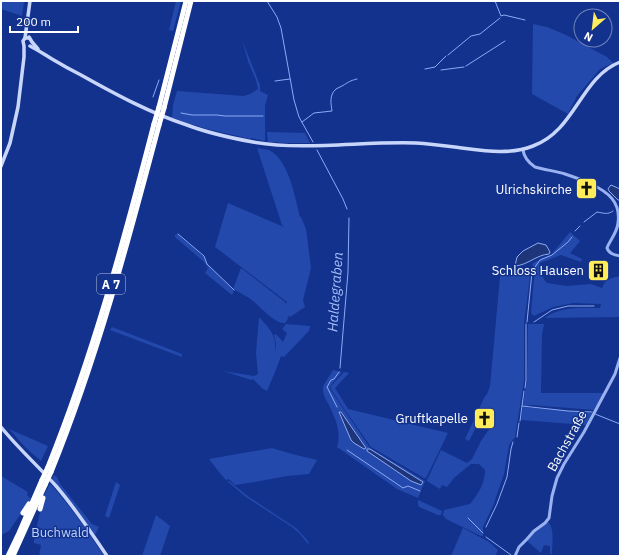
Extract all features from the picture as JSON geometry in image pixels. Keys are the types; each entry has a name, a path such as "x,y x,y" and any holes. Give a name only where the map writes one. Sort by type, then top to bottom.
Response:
{"highway":[{"name":"A 7","path":"13,556 75,409 104,322 130,234 186,1"},
{"name":"A 7","path":"161,107 191,1"},
{"name":"A 7","path":"8,556 38,490 44,483"},
{"path":"40,509 44,483"},
{"path":"24,513 38,490"}],"main road":[{"path":"1,166 7,152 16,120 24,57 28,43 27,28 30,1"},
{"path":"28,43 95,83 170,119 212,133 275,145 402,143 430,144 489,151 523,150 547,139 558,130 565,123 591,85 608,68 620,62"},
{"path":"1,427 57,487 92,532 107,556"}],"street":[{"path":"523,150 525,157 535,167 575,177 600,189 612,198 618,209 619,219 617,228 607,248 612,254 620,256"},
{"name":"Bachstraße","path":"515,556 519,547 549,518 552,496 557,478 604,395 615,374 620,358"}],"green space":[{"path":"1,1 24,2 22,16 1,9"},
{"path":"176,1 181,1 173,31 169,30"},
{"path":"533,24 547,27 566,35 573,39 573,48 590,48 607,57 613,63 600,69 577,96 568,114 532,94"},
{"path":"242,40 260,85 260,91 268,95 265,106 265,141 207,129 172,118 173,105 177,91 244,96 258,89"},
{"path":"267,132 305,133 310,143 268,142"},
{"path":"257,148 269,150 282,162 290,180 300,217 306,229 311,268 303,300 305,307 290,317 288,316 286,322 283,323 272,318 251,299 233,289 241,268 286,304 287,302 215,247 228,203 284,227 282,225"},
{"path":"570,232 580,241 570,253 582,259 581,262 561,255 540,263 539,270 545,281 547,283 567,286 591,284 602,288 603,285 611,278 620,276 620,317 545,318 557,311 578,308 600,308 601,304 573,303 553,307 534,316 531,313 534,278 536,274 538,275 532,264 551,255"},
{"path":"177,234 203,256 207,264 234,291 232,295 205,273 208,268 203,261 175,237"},
{"path":"501,266 529,275 530,277 524,324 524,381 515,437 509,445 504,474 493,506 483,527 483,536 481,536 446,519 443,515 444,510 470,504 484,480 485,470 479,464 471,464 454,478 447,487 442,485 440,489 427,480 441,450 467,463 472,459 481,441 492,425 490,419 479,421 469,441 465,439 490,386"},
{"path":"259,317 273,335 275,353 276,344 274,334 277,335 283,342 287,333 282,329 286,324 310,326 309,331 284,357 281,356 267,391 253,379 251,380 223,371 254,376 258,374 256,353"},
{"path":"528,324 544,324 542,334 541,393 604,393 594,410 531,405 524,406 523,404 527,380"},
{"path":"112,327 182,354 182,357 110,330"},
{"path":"333,370 342,372 331,385 330,389 370,448 425,481 418,498 397,489 337,447 339,436 337,425 324,396 323,390 325,382","holes":["341,412 366,448 365,449 351,440 339,413"]},
{"path":"344,372 349,373 335,388 348,409 448,433 426,478 371,447 331,389 331,386"},
{"path":"523,407 592,413 586,425 521,420"},
{"path":"9,429 48,446 41,461 26,448"},
{"path":"272,448 317,460 309,474 287,476 235,485 229,479 226,480 209,459"},
{"path":"54,475 92,524 99,527 95,535 52,480"},
{"name":"Buchwald","path":"1,476 28,492 27,495 31,499 9,531 1,535"},
{"path":"227,481 296,528 308,541 309,545 292,527 246,497"},
{"path":"116,482 120,485 109,518 105,516"},
{"name":"Buchwald","path":"50,484 72,510 104,556 39,556 41,545 34,543 34,539 44,495"},
{"path":"418,500 442,511 441,515 419,507"},
{"path":"156,515 170,526 160,556 142,556"},
{"path":"548,522 552,528 552,554 550,554 550,546 544,545 541,553 527,541 524,545 523,544 535,532"},
{"path":"463,528 489,542 498,550 495,556 451,556"}],"shaded area":[{"path":"611,185 620,189 620,200 618,200 609,191 608,189"},
{"path":"538,243 546,245 550,252 549,254 515,266 517,257 523,251"},
{"path":"339,412 341,412 366,448 364,449 351,440"},
{"path":"367,449 370,449 423,482 421,485 411,481 367,451"}],"waterway":[{"name":"Haldegraben","path":"267,1 277,17 281,28 294,100 299,117 313,142"},
{"path":"495,1 501,16 504,15 525,20"},
{"path":"448,55 471,36 480,34 500,18"},
{"path":"466,66 505,41"},
{"path":"425,69 435,67 446,56"},
{"path":"441,70 464,67"},
{"path":"275,81 290,79"},
{"path":"302,122 314,113 332,111 331,100 334,91 357,79"},
{"path":"153,97 159,80"},
{"path":"181,113 192,115 263,116"},
{"name":"Haldegraben","path":"317,150 347,209"},
{"name":"Haldegraben","path":"584,222 597,212 607,213 613,211"},
{"name":"Haldegraben","path":"340,368 348,272 349,218"},
{"name":"Haldegraben","path":"575,231 580,226"},
{"path":"178,234 204,256 207,264 234,290"},
{"name":"Haldegraben","path":"527,322 532,272 540,260 552,255 572,237"},
{"path":"522,270 529,271 532,274"},
{"path":"534,322 552,310 568,306 594,306"},
{"name":"Haldegraben","path":"525,388 526,324"},
{"name":"Haldegraben","path":"337,407 327,387 331,380 334,379 339,372"},
{"name":"Haldegraben","path":"520,421 524,391"},
{"path":"522,406 592,412"},
{"path":"595,414 620,424"},
{"name":"Haldegraben","path":"517,437 519,423"},
{"name":"Haldegraben","path":"486,527 497,504 507,477 513,442"},
{"path":"347,450 403,488 408,486 420,491"},
{"path":"468,518 483,533"},
{"name":"Haldegraben","path":"486,537 511,555"}],"place":[{"name":"Ulrichskirche","path":"587,189"},
{"name":"Schloss Hausen","path":"599,270"},
{"name":"Gruftkapelle","path":"484,418"}]}
